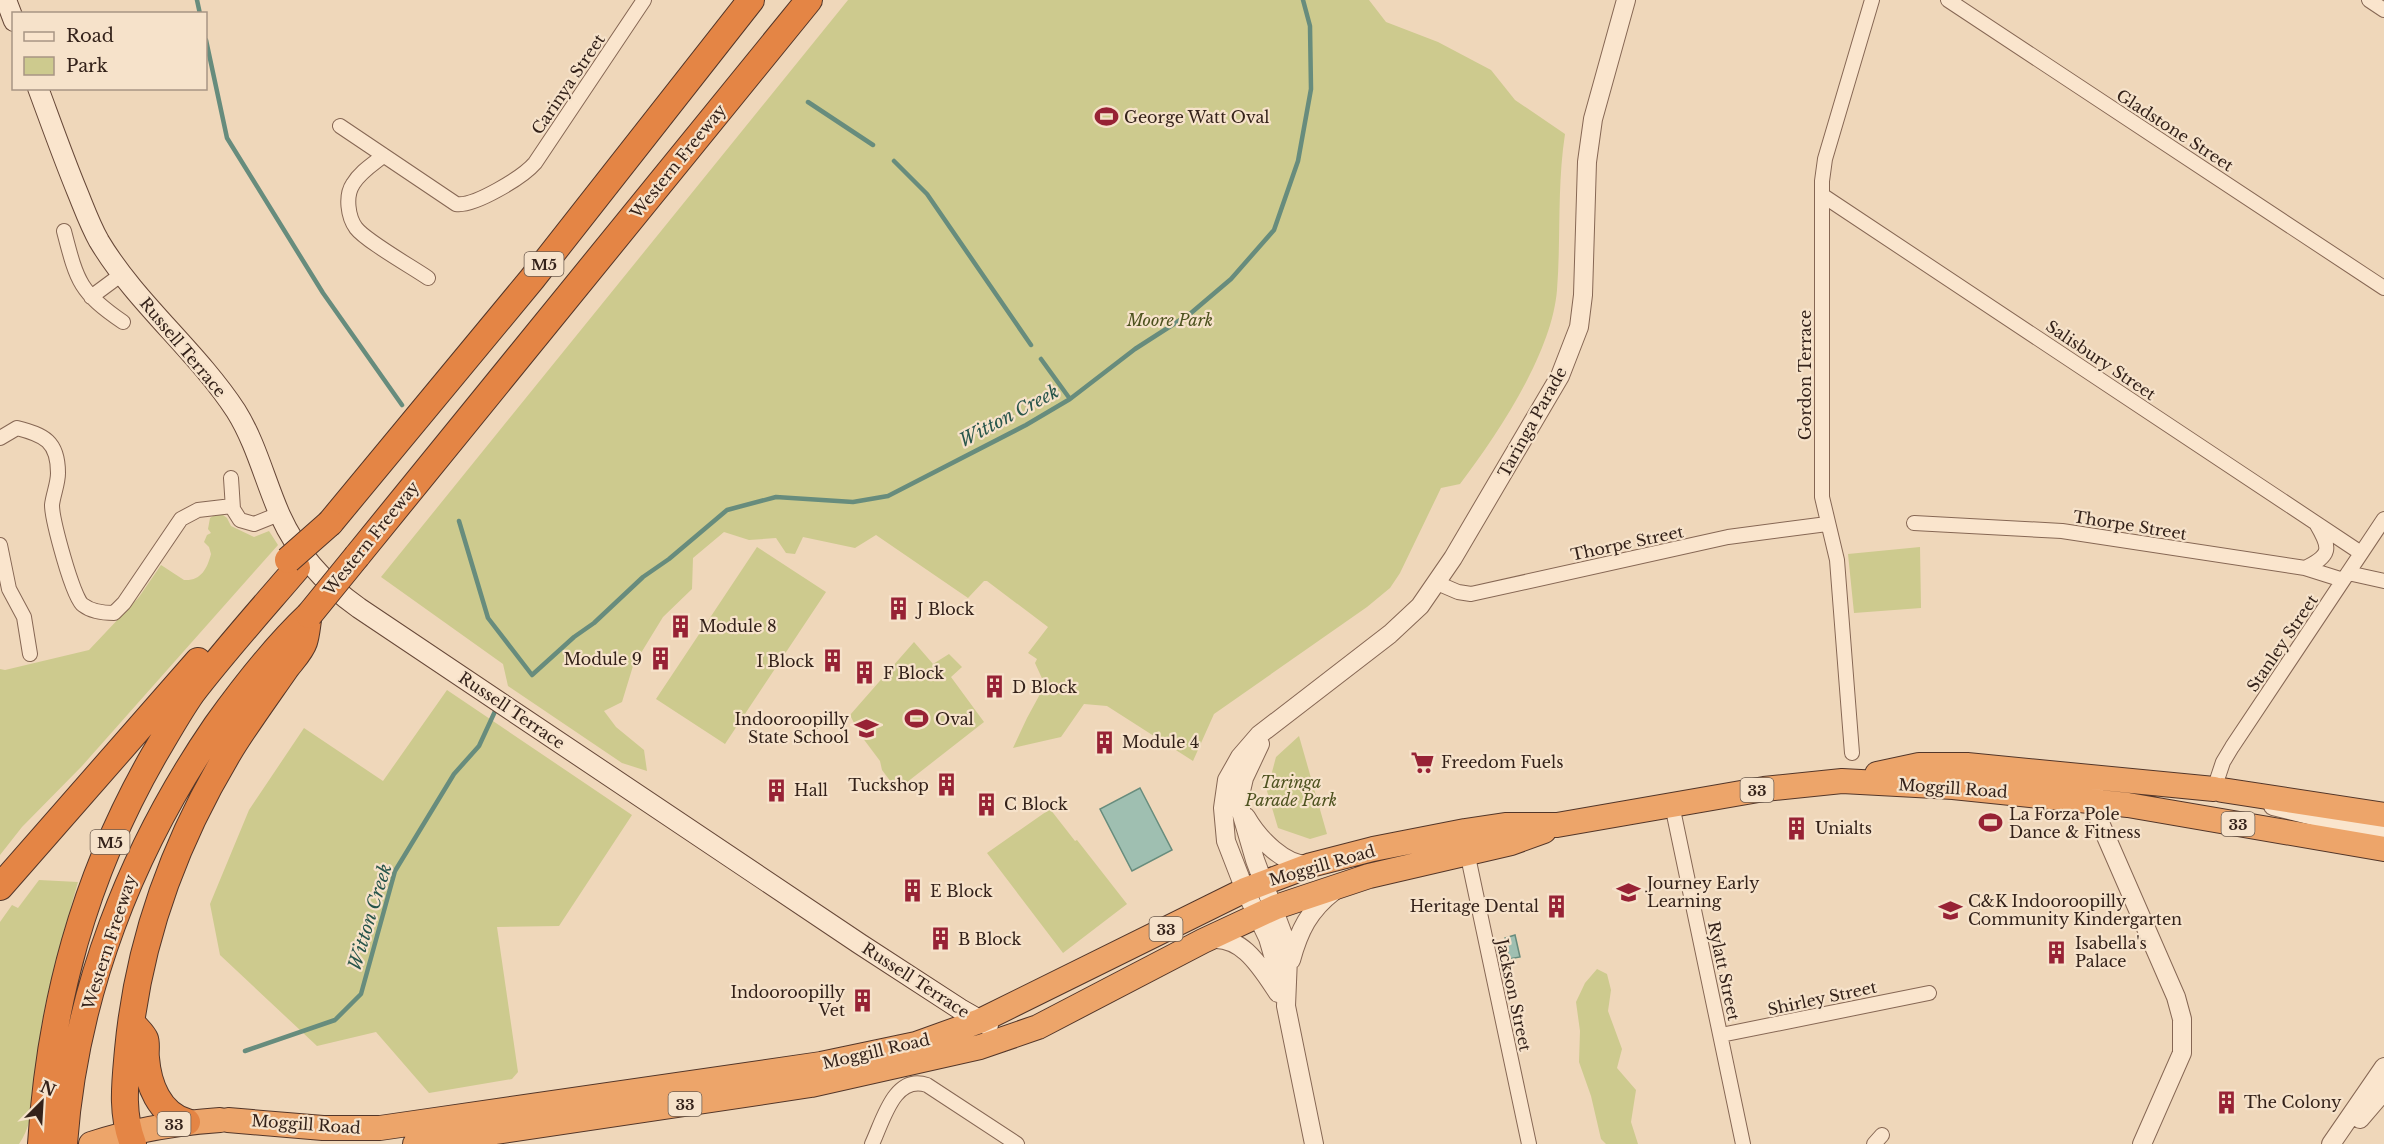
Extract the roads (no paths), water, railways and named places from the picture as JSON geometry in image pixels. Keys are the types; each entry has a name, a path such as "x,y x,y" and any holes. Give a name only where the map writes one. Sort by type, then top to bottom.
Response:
{"highway":[{"name":"Western Freeway","path":"53,1138 48,1061 63,982 94,879 114,830 137,784 191,695 273,586 330,523 532,279 752,0"},
{"name":"Western Freeway","path":"53,1138 95,977 135,866 172,794 215,728 286,636 309,615 809,0"},
{"path":"0,887 273,586"},
{"path":"131,1138 125,1115 124,1086 131,1022 139,973 157,907 191,821 234,744 304,643 309,615"},
{"name":"Moggill Road","path":"91,1144 131,1138 187,1122 224,1120 323,1128 380,1128 858,1058 916,1044 980,1021 1254,886 1311,865 1373,849 1505,825 1557,825 1764,789 1842,782 1925,765 1967,765 2096,776 2218,790 2384,815"},
{"name":"Moggill Road","path":"1842,782 1953,787 2092,801 2147,808 2384,849"},
{"name":"Moggill Road","path":"415,1144 812,1085 953,1055 1013,1037 1067,1012 1203,941 1266,912 1345,884 1467,852 1511,843 1557,825"},
{"path":"131,1022 145,1039 147,1069 159,1101 175,1117 187,1122"}],"main road":[{"path":"6,0 12,16"},
{"name":"Russell Terrace","path":"39,90 89,222 99,241 122,274 235,410 250,435 279,514 313,567 346,599 860,944 980,1021 1013,1037"}],"street":[{"name":"Carinya Street","path":"383,156 458,204 465,204 513,181 535,163 644,0"},
{"name":"Taringa Parade","path":"1254,886 1226,841 1223,821 1224,793 1229,775 1242,753 1275,723 1390,634 1420,606 1437,583 1560,376 1579,327 1583,295 1587,162 1593,119 1626,0"},
{"name":"Gordon Terrace","path":"1852,753 1838,563 1822,497 1822,195 1823,166 1872,0"},
{"name":"Gladstone Street","path":"1948,0 2384,288"},
{"path":"2369,0 2384,10"},
{"path":"340,126 383,156 363,172 350,188 348,200 352,220 361,232 428,278"},
{"name":"Salisbury Street","path":"1822,195 2361,553"},
{"name":"Russell Terrace","path":"64,231 77,278 91,297 123,322"},
{"path":"91,297 122,274"},
{"path":"0,438 17,428 41,434 53,448 58,474 52,507 71,588 81,604 99,612 114,613 124,603 184,516 205,508 232,506"},
{"path":"231,478 232,506 238,519 249,524 259,523 279,514"},
{"name":"Stanley Street","path":"2218,790 2223,762 2232,747 2384,519"},
{"name":"Thorpe Street","path":"1914,523 2062,531 2384,580"},
{"path":"2305,568 2321,560 2327,552 2326,541 2316,523"},
{"name":"Thorpe Street","path":"1437,583 1458,592 1471,594 1728,537 1827,524"},
{"path":"0,544 9,589 24,617 30,654"},
{"name":"Taringa Parade","path":"1254,886 1241,795 1251,762 1275,723"},
{"path":"2096,776 2092,801 2103,832 2176,997 2182,1020 2182,1053 2142,1144"},
{"path":"2218,790 2296,813 2384,834"},
{"path":"1241,795 1247,819 1263,839 1291,861 1311,865"},
{"name":"Rylatt Street","path":"1672,805 1743,1144"},
{"name":"Jackson Street","path":"1467,852 1529,1144"},
{"path":"1286,992 1295,945 1305,921 1322,901 1345,884"},
{"path":"1254,886 1286,946 1286,992 1314,1144"},
{"path":"1203,941 1214,938 1226,939 1244,950 1286,992"},
{"name":"Shirley Street","path":"1721,1035 1929,993"},
{"path":"2331,1144 2384,1067"},
{"path":"872,1144 894,1097 903,1087 917,1082 927,1085 1017,1144"},
{"path":"2339,1144 2384,1091"}],"waterway":[{"path":"197,0 200,12"},
{"name":"Witton Creek","path":"459,521 488,618 532,675 574,637 594,623 643,577 669,559 727,510 776,497 853,502 888,496 1026,425 1070,399 1135,349 1191,313 1231,279 1274,230 1298,161 1311,89 1310,26 1303,0"},
{"path":"207,45 227,138 323,293 402,405"},
{"path":"808,102 873,145"},
{"path":"894,161 927,194 1031,345"},
{"path":"1041,359 1070,399"},
{"name":"Witton Creek","path":"245,1051 335,1020 361,994 395,871 454,774 479,746 497,707"}],"place":[{"name":"George Watt Oval","path":"1106,117"},
{"name":"J Block","path":"899,609"},
{"name":"Module 8","path":"681,626"},
{"name":"Module 9","path":"660,659"},
{"name":"I Block","path":"832,661"},
{"name":"F Block","path":"865,673"},
{"name":"D Block","path":"994,687"},
{"name":"Oval","path":"917,719"},
{"name":"Indooroopilly State School","path":"867,728"},
{"name":"Module 4","path":"1104,742"},
{"name":"Freedom Fuels","path":"1423,762"},
{"name":"Tuckshop","path":"947,785"},
{"name":"Hall","path":"776,790"},
{"name":"C Block","path":"986,804"},
{"name":"La Forza Pole Dance & Fitness","path":"1991,823"},
{"name":"Unialts","path":"1797,828"},
{"name":"E Block","path":"912,891"},
{"name":"Journey Early Learning","path":"1629,892"},
{"name":"Heritage Dental","path":"1557,906"},
{"name":"C&K Indooroopilly Community Kindergarten","path":"1950,910"},
{"name":"B Block","path":"940,939"},
{"name":"Isabella's Palace","path":"2057,952"},
{"name":"Indooroopilly Vet","path":"863,1001"},
{"name":"The Colony","path":"2226,1102"}],"park label":[{"name":"Moore Park","path":"1170,320"},
{"name":"Taringa Parade Park","path":"1291,791"}]}
